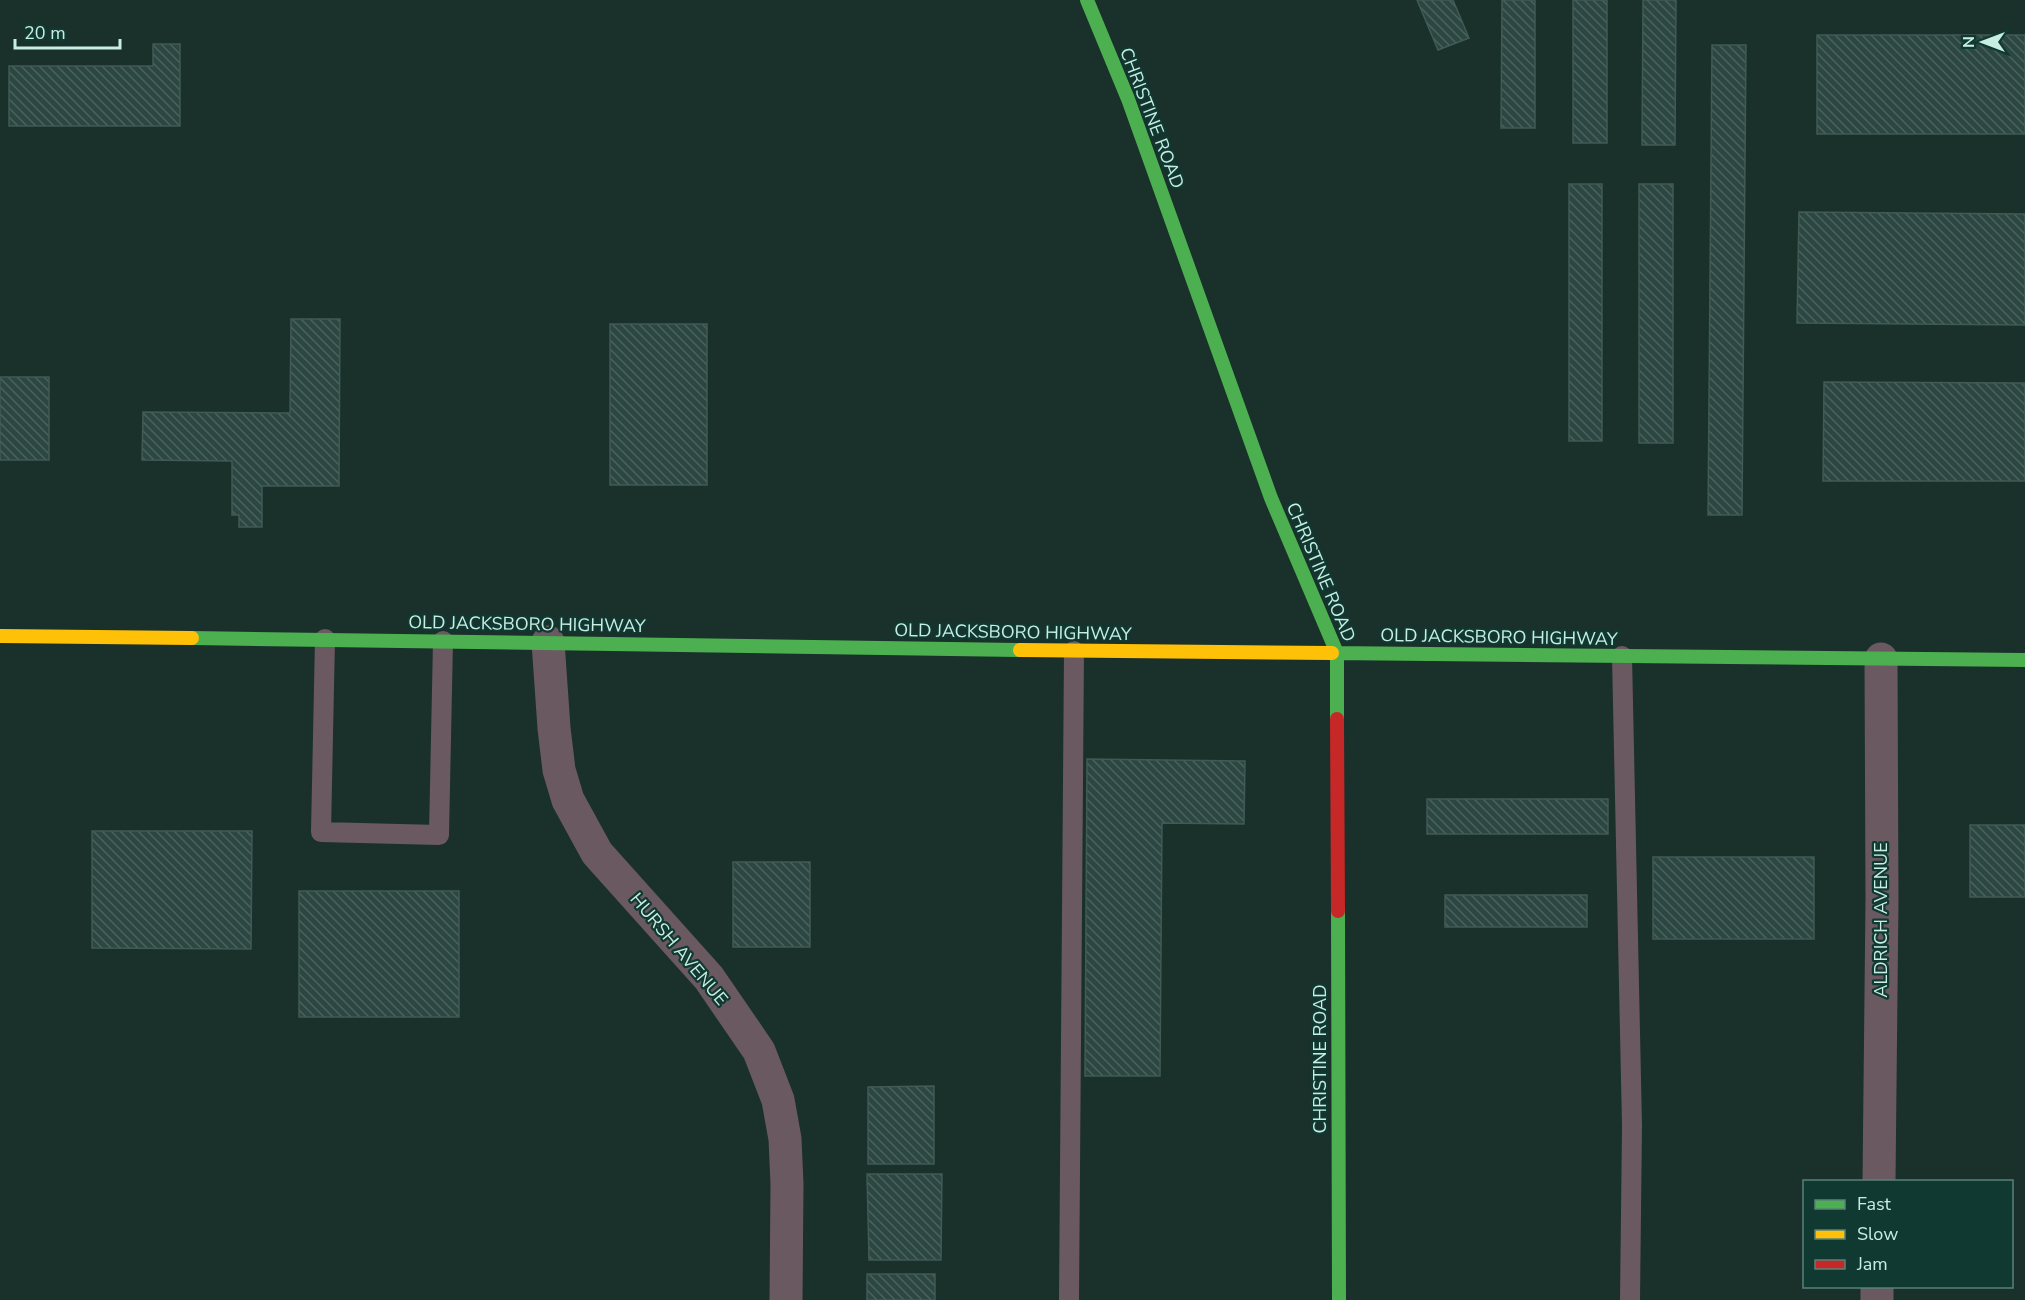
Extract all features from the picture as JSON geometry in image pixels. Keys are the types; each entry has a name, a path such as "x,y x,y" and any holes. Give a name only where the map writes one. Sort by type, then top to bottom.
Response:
{"main road":[{"name":"CHRISTINE ROAD","path":"1087,0 1128,99 1271,498 1337,653 1339,1300"},
{"name":"OLD JACKSBORO HIGHWAY","path":"0,636 1074,651 2025,660"}],"street":[{"name":"HURSH AVENUE","path":"548,642 559,770 568,800 597,853 710,978 759,1050 778,1100 785,1139 787,1185 786,1300"},
{"name":"ALDRICH AVENUE","path":"1879,1180 1882,900 1881,659"}],"lane":[{"path":"325,639 321,832 439,835 442,641"},
{"path":"1069,1300 1074,651"},
{"path":"1622,656 1632,1126 1630,1300"}],"building":[{"path":"1417,0 1453,0 1469,38 1438,50"},
{"path":"1502,0 1535,0 1535,128 1501,128"},
{"path":"1573,0 1607,0 1607,143 1573,143"},
{"path":"1643,0 1676,0 1675,145 1642,145"},
{"path":"1817,35 2025,35 2025,134 1817,134"},
{"path":"153,44 180,44 180,126 9,126 9,66 153,66"},
{"path":"1712,45 1746,45 1742,515 1708,515"},
{"path":"1569,184 1602,184 1602,441 1569,441"},
{"path":"1639,184 1673,184 1673,443 1639,443"},
{"path":"1799,212 2025,214 2025,325 1797,323"},
{"path":"291,319 340,319 339,486 262,486 262,527 239,527 239,515 232,515 232,461 142,460 143,412 290,413"},
{"path":"610,324 707,324 707,485 610,485"},
{"path":"0,377 49,377 49,460 0,460"},
{"path":"1824,382 2025,383 2025,481 1823,481"},
{"path":"1087,759 1245,761 1244,824 1162,823 1160,1076 1085,1076"},
{"path":"1427,799 1608,799 1608,834 1427,834"},
{"path":"1970,825 2025,825 2025,897 1970,897"},
{"path":"92,831 252,831 251,949 92,948"},
{"path":"1653,857 1814,857 1814,939 1653,939"},
{"path":"733,862 810,862 810,947 733,947"},
{"path":"299,891 459,891 459,1017 299,1017"},
{"path":"1445,895 1587,895 1587,927 1445,927"},
{"path":"934,1086 934,1164 868,1164 868,1087"},
{"path":"867,1174 942,1174 941,1260 869,1260"},
{"path":"867,1274 935,1274 935,1300 867,1300"}],"traffic: fast":[{"path":"1087,0 1128,99 1271,498 1337,653 1337,719"},
{"path":"192,638 1020,650"},
{"path":"1332,653 2025,660"},
{"path":"1338,911 1339,1300"}],"traffic: slow":[{"path":"0,636 192,638"},
{"path":"1020,650 1332,653"}],"traffic: jam":[{"path":"1337,719 1338,911"}]}
